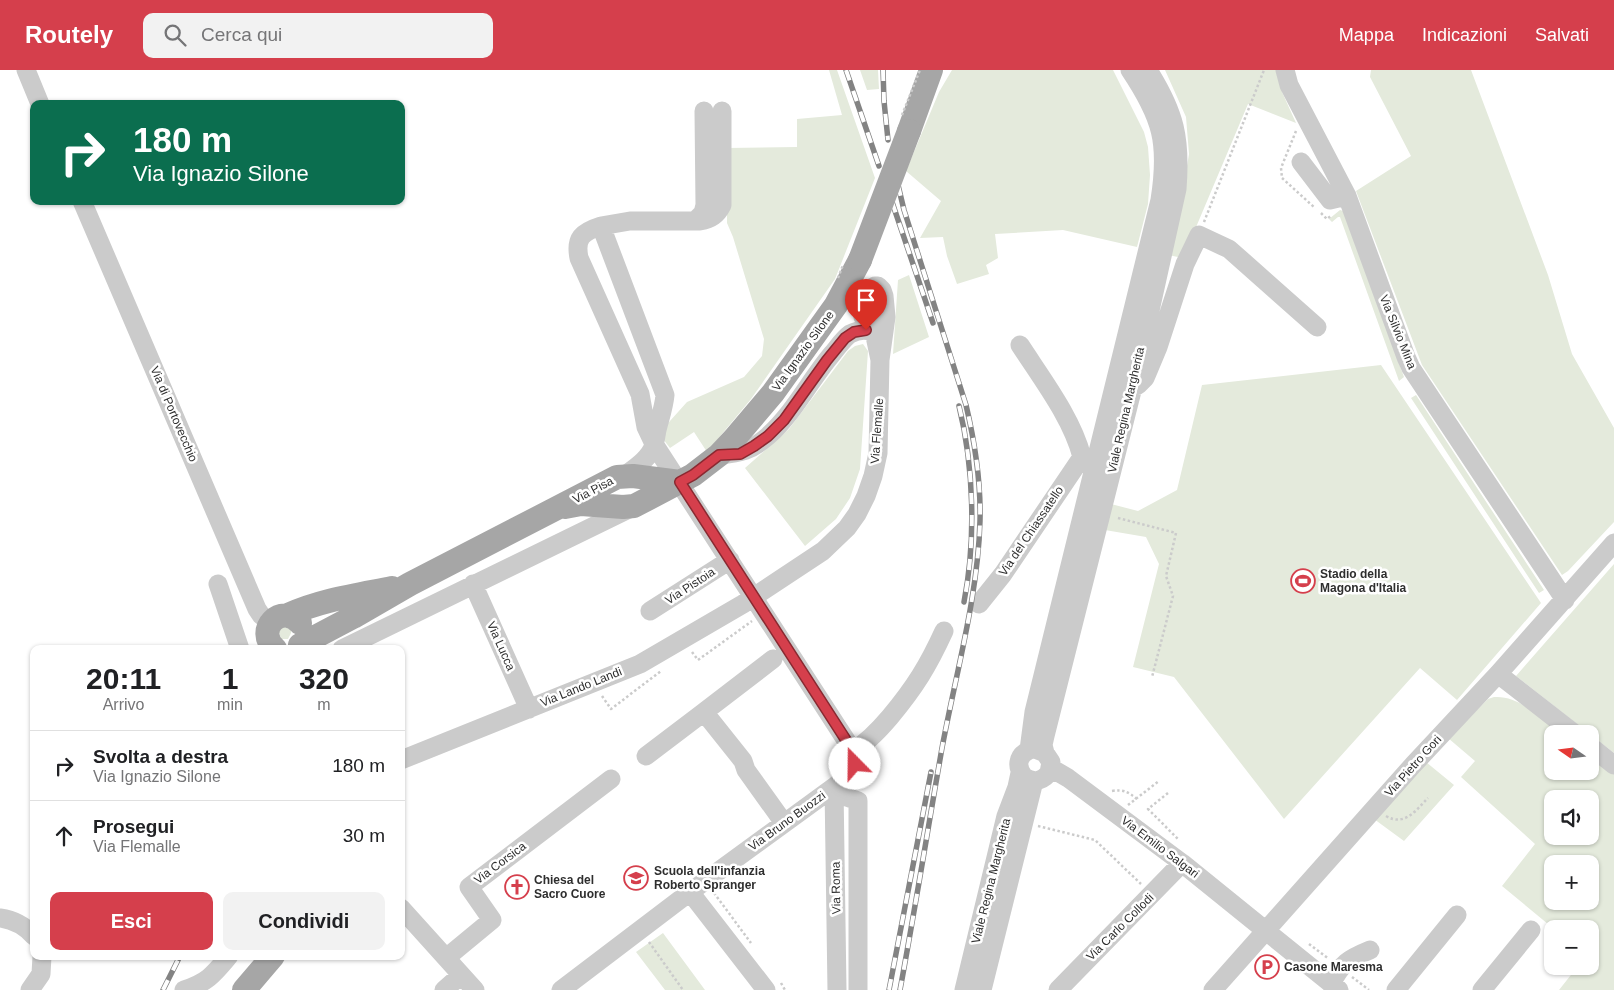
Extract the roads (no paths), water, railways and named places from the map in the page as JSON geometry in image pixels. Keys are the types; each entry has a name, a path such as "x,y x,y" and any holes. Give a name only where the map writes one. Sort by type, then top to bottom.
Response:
{"main road":[{"name":"Via Ignazio Silone","path":"680,482 693,475 719,455 773,393 836,305 860,260 932,72"},
{"name":"Via Pisa","path":"302,645 354,618 410,584 561,507 579,495 616,478 657,478 680,482"},
{"path":"616,478 606,494 623,506 680,482"},
{"name":"Via Pisa","path":"561,507 581,504 623,506"},
{"name":"Via Pisa","path":"274,635 300,610 343,598 410,584"},
{"name":"Via di Portovecchio","path":"274,635 293,617 301,624 304,635 299,645"},
{"path":"244,990 270,960"}],"street":[{"path":"26,70 38,100"},
{"name":"Viale Regina Margherita","path":"1042,757 1045,736 1133,387 1130,359 1160,200 1164,160 1162,132 1154,110 1130,70"},
{"name":"Viale Regina Margherita","path":"1042,757 1034,712 1089,459 1130,359 1177,188 1179,162 1177,138 1171,111 1148,70"},
{"name":"Via Silvio Mina","path":"1285,70 1289,85 1347,196 1411,368 1565,600"},
{"path":"713,111 703,213 695,221 630,221 601,226 587,230 583,234 578,246 579,258 640,394 646,427 654,444 853,751 872,738 908,696 923,674 944,631"},
{"path":"1301,162 1330,200 1347,196"},
{"name":"Via di Portovecchio","path":"84,205 257,609 274,635"},
{"path":"601,226 664,395 664,408 654,444 643,462 616,478"},
{"path":"1133,387 1140,384 1148,371 1158,347 1185,264 1199,236 1230,250 1317,327"},
{"name":"Via Flemalle","path":"753,597 823,551 847,528 866,496 878,453 880,360 886,312 882,290 875,286 870,289 862,303 863,317 878,343 880,360"},
{"path":"719,455 740,454 768,436 784,420 845,338 860,330 872,332"},
{"path":"1020,345 1063,414 1080,448 1089,459"},
{"name":"Via del Chiassatello","path":"979,604 1089,459"},
{"path":"350,645 623,506"},
{"name":"Via Pietro Gori","path":"1212,990 1565,600 1614,543"},
{"name":"Via Pistoia","path":"650,611 730,560"},
{"path":"218,584 239,645"},
{"name":"Via Lucca","path":"473,584 529,709"},
{"name":"Via Lando Landi","path":"405,758 640,664 753,597"},
{"path":"354,618 384,629"},
{"path":"646,756 773,659"},
{"path":"1498,674 1563,725"},
{"path":"704,712 743,761 746,770 784,823"},
{"name":"Via Bruno Buozzi","path":"561,990 690,892 834,787 849,774 855,764 856,758 853,751"},
{"path":"1599,753 1614,765"},
{"name":"Viale Regina Margherita","path":"1028,777 1018,768 1020,757 1042,757"},
{"path":"1028,777 1045,778 1042,757"},
{"name":"Via Emilio Salgari","path":"1042,757 1182,863 1266,931 1340,983"},
{"name":"Viale Regina Margherita","path":"964,990 1006,816 1017,787 1028,777"},
{"name":"Viale Regina Margherita","path":"982,990 1028,777"},
{"name":"Via Corsica","path":"446,958 492,920 469,887 611,779"},
{"path":"834,787 847,798 858,801 858,990"},
{"name":"Via Roma","path":"834,787 837,990"},
{"name":"Via Carlo Collodi","path":"1058,990 1182,863"},
{"path":"690,892 766,990"},
{"path":"405,912 475,990"},
{"path":"1396,990 1457,914"},
{"path":"0,918 23,925 30,932"},
{"path":"1482,990 1531,930"},
{"path":"1340,983 1340,968 1356,956 1370,950"},
{"path":"30,990 41,974 42,960"},
{"path":"184,990 210,978 226,960"},
{"path":"444,990 461,975"}],"railway":[{"path":"846,70 879,166"},
{"path":"883,70 888,140"},
{"path":"898,185 904,210 966,405 977,462 980,506 978,549 971,606 942,748 900,990"},
{"path":"892,202 933,323"},
{"path":"959,406 968,454 972,504 968,579 964,602"},
{"path":"889,990 931,772"},
{"path":"163,990 178,960"}],"place":[{"name":"Stadio della Magona d'Italia","path":"1303,581"},
{"name":"Scuola dell'infanzia Roberto Spranger","path":"636,878"},
{"name":"Chiesa del Sacro Cuore","path":"517,887"},
{"name":"Casone Maresma","path":"1267,967"}]}
